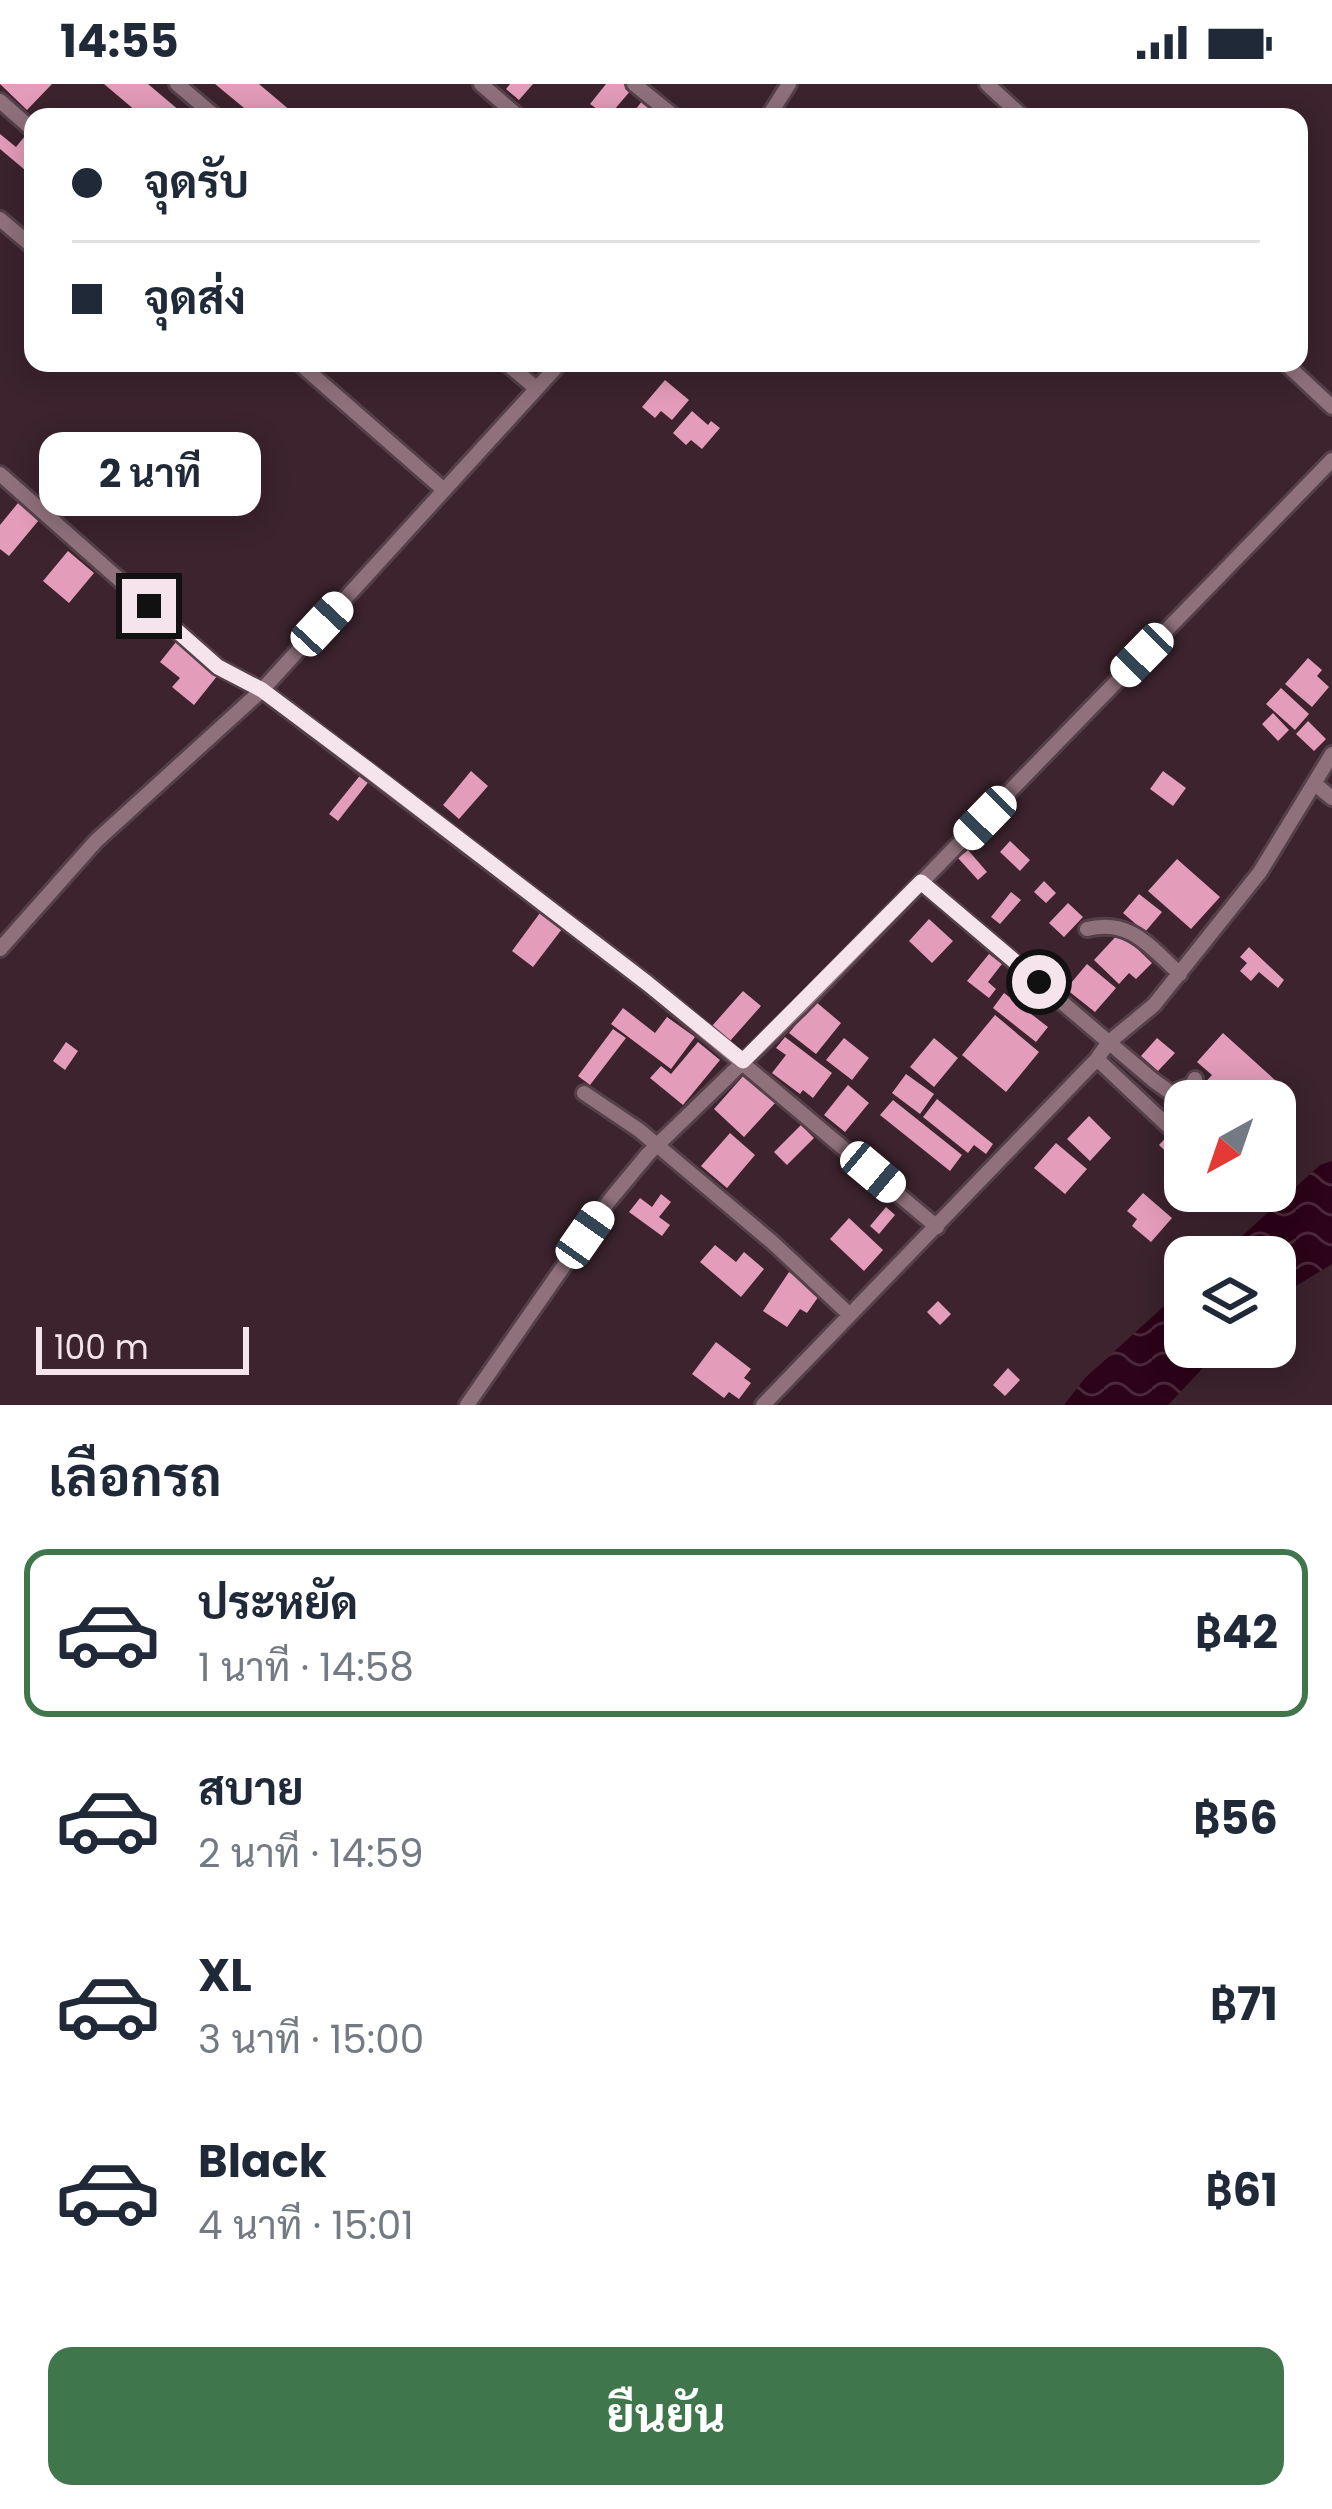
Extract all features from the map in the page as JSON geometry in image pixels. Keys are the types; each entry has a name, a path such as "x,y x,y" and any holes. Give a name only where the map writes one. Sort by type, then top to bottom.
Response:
{"street":[{"path":"177,84 205,108"},
{"path":"481,84 509,108"},
{"path":"634,84 664,108"},
{"path":"987,84 1013,108"},
{"path":"0,100 24,122"},
{"path":"0,219 24,239"},
{"path":"309,372 444,490"},
{"path":"517,372 536,388"},
{"path":"0,949 96,841 262,690 551,372"},
{"path":"1295,372 1332,407"},
{"path":"467,1405 609,1202 655,1147 1332,460"},
{"path":"0,473 218,667 262,690 647,983 938,1227"},
{"path":"763,1405 938,1227 1108,1043 1154,1005 1260,872 1332,754"},
{"path":"1315,784 1332,798"},
{"path":"921,882 1153,1081 1172,1093 1196,1079"},
{"path":"1087,928 1123,927 1180,974"},
{"path":"1097,1059 1164,1122"},
{"path":"584,1093 638,1130 850,1316"}],"water":[{"path":"1332,1161 1332,1264 1296,1286 1296,1236 1242,1236 1268,1212 1296,1212 1296,1187 1320,1165"},
{"path":"1164,1306 1164,1368 1203,1368 1168,1405 1064,1405 1085,1378"}],"building":[{"path":"0,84 52,84 29,108"},
{"path":"104,84 148,84 176,108 132,108"},
{"path":"215,84 259,84 287,108 244,108"},
{"path":"510,84 533,84 519,100 506,89"},
{"path":"606,84 626,84 632,89 616,108 590,104"},
{"path":"0,134 16,147 24,137 24,169 0,149"},
{"path":"665,380 689,400 672,420 661,411 655,418 642,407"},
{"path":"692,411 708,425 711,421 720,428 702,449 691,440 686,445 673,433"},
{"path":"18,503 39,520 9,556 0,549 0,525"},
{"path":"68,551 94,573 69,603 43,581"},
{"path":"176,642 218,675 194,705 172,687 180,678 160,662"},
{"path":"1308,658 1322,670 1317,676 1329,687 1312,707 1285,684"},
{"path":"1281,688 1309,714 1295,730 1266,704"},
{"path":"1273,713 1289,730 1278,741 1262,724"},
{"path":"1308,721 1326,739 1314,751 1296,734"},
{"path":"471,771 488,786 459,819 443,805"},
{"path":"1163,771 1186,788 1173,806 1150,789"},
{"path":"362,773 370,780 338,821 329,814"},
{"path":"1010,841 1030,860 1020,871 1000,852"},
{"path":"968,850 987,872 978,880 958,858"},
{"path":"1177,859 1220,897 1191,929 1148,891"},
{"path":"1044,881 1056,893 1046,903 1034,892"},
{"path":"1011,892 1021,900 1000,924 991,917"},
{"path":"1139,894 1162,912 1145,932 1123,913"},
{"path":"1068,903 1083,917 1064,937 1049,923"},
{"path":"540,913 562,929 533,967 512,951"},
{"path":"929,919 953,941 932,963 909,941"},
{"path":"1120,932 1152,963 1136,979 1129,973 1119,984 1094,960"},
{"path":"1249,947 1284,980 1278,988 1259,972 1251,981 1240,971 1247,963 1240,957"},
{"path":"989,954 1002,964 988,982 996,989 989,998 967,981"},
{"path":"1087,964 1116,988 1095,1012 1066,989"},
{"path":"743,991 761,1006 730,1041 712,1026"},
{"path":"1004,993 1048,1027 1036,1042 993,1008"},
{"path":"815,1001 841,1023 816,1054 789,1033"},
{"path":"623,1008 655,1033 667,1017 695,1037 671,1069 611,1024"},
{"path":"995,1015 1039,1052 1006,1092 962,1055"},
{"path":"613,1029 626,1038 590,1085 578,1076"},
{"path":"1223,1033 1275,1080 1207,1080 1212,1075 1197,1062"},
{"path":"785,1037 832,1073 813,1098 772,1073 786,1055 776,1048"},
{"path":"844,1038 869,1058 852,1080 826,1060"},
{"path":"934,1038 958,1058 934,1087 910,1067"},
{"path":"1157,1038 1175,1053 1158,1071 1141,1056"},
{"path":"66,1042 78,1051 65,1070 53,1061"},
{"path":"698,1042 720,1060 683,1105 650,1078 661,1066 671,1074"},
{"path":"745,1074 776,1102 744,1137 714,1109"},
{"path":"906,1074 934,1094 920,1114 892,1093"},
{"path":"848,1085 869,1103 845,1132 824,1115"},
{"path":"937,1099 993,1144 986,1154 974,1145 968,1153 923,1117"},
{"path":"893,1100 962,1155 950,1171 880,1115"},
{"path":"1089,1116 1111,1138 1090,1161 1067,1139"},
{"path":"801,1125 814,1138 787,1165 774,1152"},
{"path":"730,1133 755,1155 727,1188 701,1166"},
{"path":"1056,1143 1087,1169 1065,1194 1034,1168"},
{"path":"1143,1193 1172,1218 1151,1242 1132,1226 1137,1219 1127,1211"},
{"path":"661,1194 671,1202 659,1217 670,1225 662,1236 629,1212 640,1198 652,1207"},
{"path":"886,1207 895,1215 879,1234 870,1226"},
{"path":"849,1218 883,1250 864,1271 830,1239"},
{"path":"715,1245 736,1262 744,1252 764,1269 741,1297 700,1262"},
{"path":"789,1272 821,1293 807,1313 800,1309 787,1327 763,1311"},
{"path":"938,1301 951,1314 940,1325 927,1312"},
{"path":"716,1342 751,1369 744,1378 751,1383 739,1399 729,1392 724,1398 692,1374"},
{"path":"1008,1368 1020,1380 1005,1396 993,1385"}],"route":[{"path":"149,606 218,667 262,690 369,770 743,1061 921,882 1039,982"}]}
